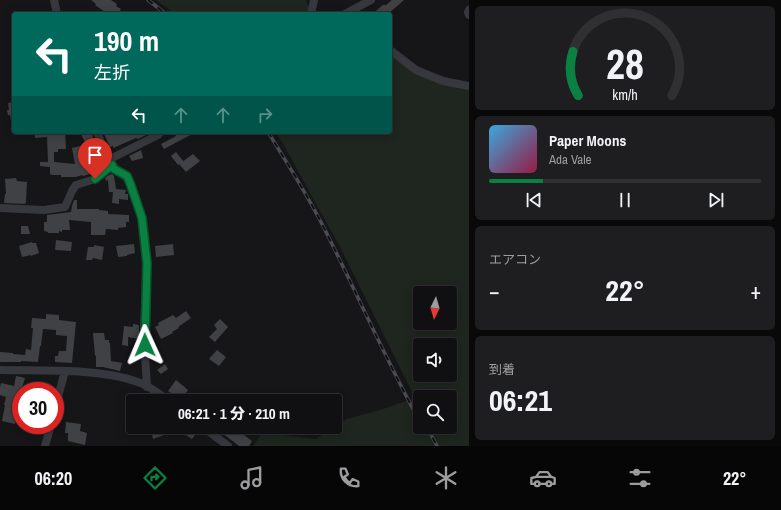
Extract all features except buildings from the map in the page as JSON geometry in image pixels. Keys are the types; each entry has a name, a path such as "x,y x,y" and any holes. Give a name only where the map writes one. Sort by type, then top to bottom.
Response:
{"street":[{"path":"54,0 57,12"},
{"path":"311,12 314,0"},
{"path":"357,11 371,0"},
{"path":"469,10 469,15"},
{"path":"392,52 416,70 443,81 469,86"},
{"path":"98,134 114,169 127,176 142,218 147,263 144,331 147,387"},
{"path":"0,208 44,210 65,207 76,185 95,179 110,162 158,134"},
{"path":"0,370 65,371 102,374 138,382 158,394"},
{"path":"62,382 65,371"},
{"path":"45,446 48,434"},
{"path":"212,434 228,446"}],"shaded area":[{"path":"156,0 306,0 310,12 172,12"},
{"path":"392,50 408,64 469,86 469,446 253,446 261,434 316,439 324,434 342,434 342,422 347,419 413,399 413,434 457,434 457,390 413,390 413,394 341,249 276,134 392,134"}],"railway":[{"path":"148,0 163,12"},
{"path":"269,134 317,214 413,409"},
{"path":"431,434 437,446"}],"route":[{"path":"95,179 112,165 114,169 127,176 142,218 147,263 144,331 145,345"}]}
